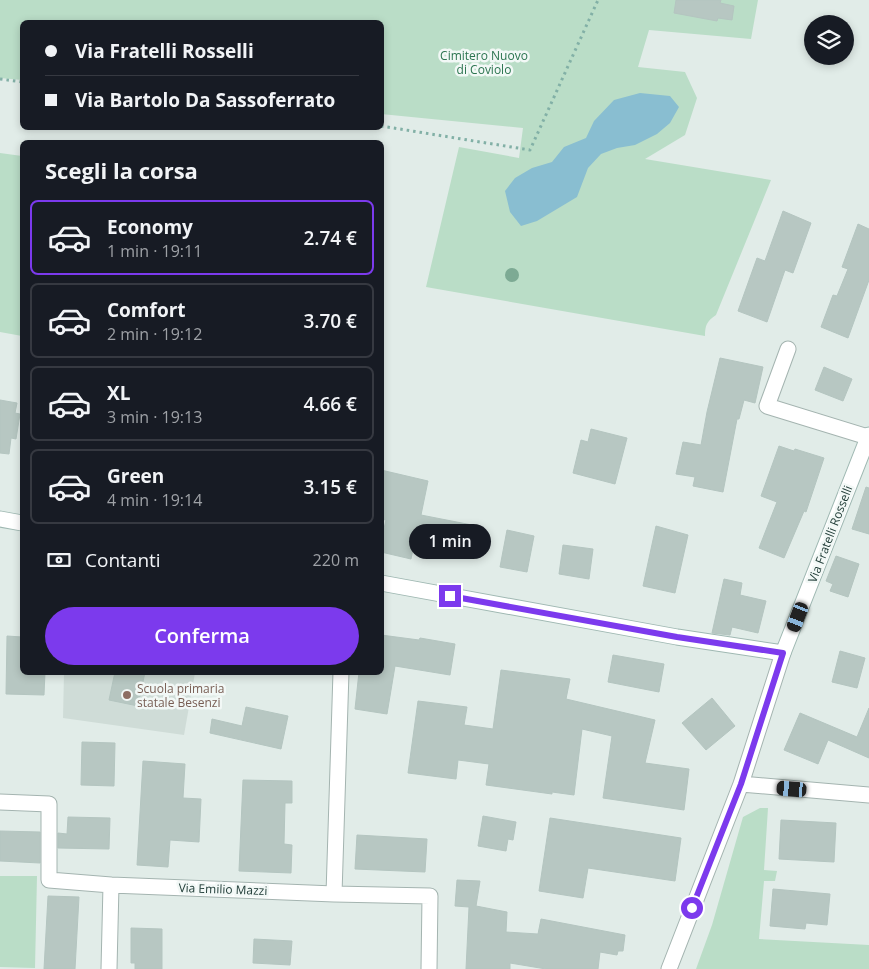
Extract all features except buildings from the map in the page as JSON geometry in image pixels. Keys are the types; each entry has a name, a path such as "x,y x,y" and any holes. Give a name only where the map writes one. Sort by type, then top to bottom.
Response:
{"street":[{"name":"Via Fratelli Rosselli","path":"669,969 741,784 783,653 865,457 869,436 767,406 788,349"},
{"path":"0,519 20,523"},
{"path":"384,584 677,637 783,653"},
{"path":"334,894 341,675"},
{"path":"741,784 869,795"},
{"name":"Via Emilio Mazzi","path":"0,802 49,804 49,880 111,885 430,896 429,969"},
{"path":"109,969 111,885"}],"path":[{"path":"384,126 530,150 598,0"},
{"path":"0,79 20,82"}],"shaded area":[{"name":"Scuola primaria statale Besenzi","path":"64,675 195,675 184,735 63,718"}],"green space":[{"name":"Cimitero Nuovo di Coviolo","path":"0,0 758,0 751,39 649,30 638,67 685,72 697,98 685,135 645,159 771,180 716,315 707,324 705,336 426,287 459,147 519,158 523,128 384,114 384,20 20,20 20,80 0,78"},
{"path":"0,153 20,156 20,336 0,332"},
{"path":"760,808 768,808 764,870 777,871 775,881 764,881 759,939 869,945 869,969 696,969 712,925 743,817"},
{"path":"0,876 37,876 35,968 0,967"}],"water":[{"path":"640,93 670,96 679,107 670,123 657,134 635,145 617,148 601,154 588,168 577,197 537,221 521,226 510,212 505,191 515,178 532,168 552,162 564,147 586,138 594,121 614,100"}],"place":[{"name":"Scuola primaria statale Besenzi","path":"127,695"}],"route":[{"path":"450,596 677,637 783,653 741,784 692,908"}]}
